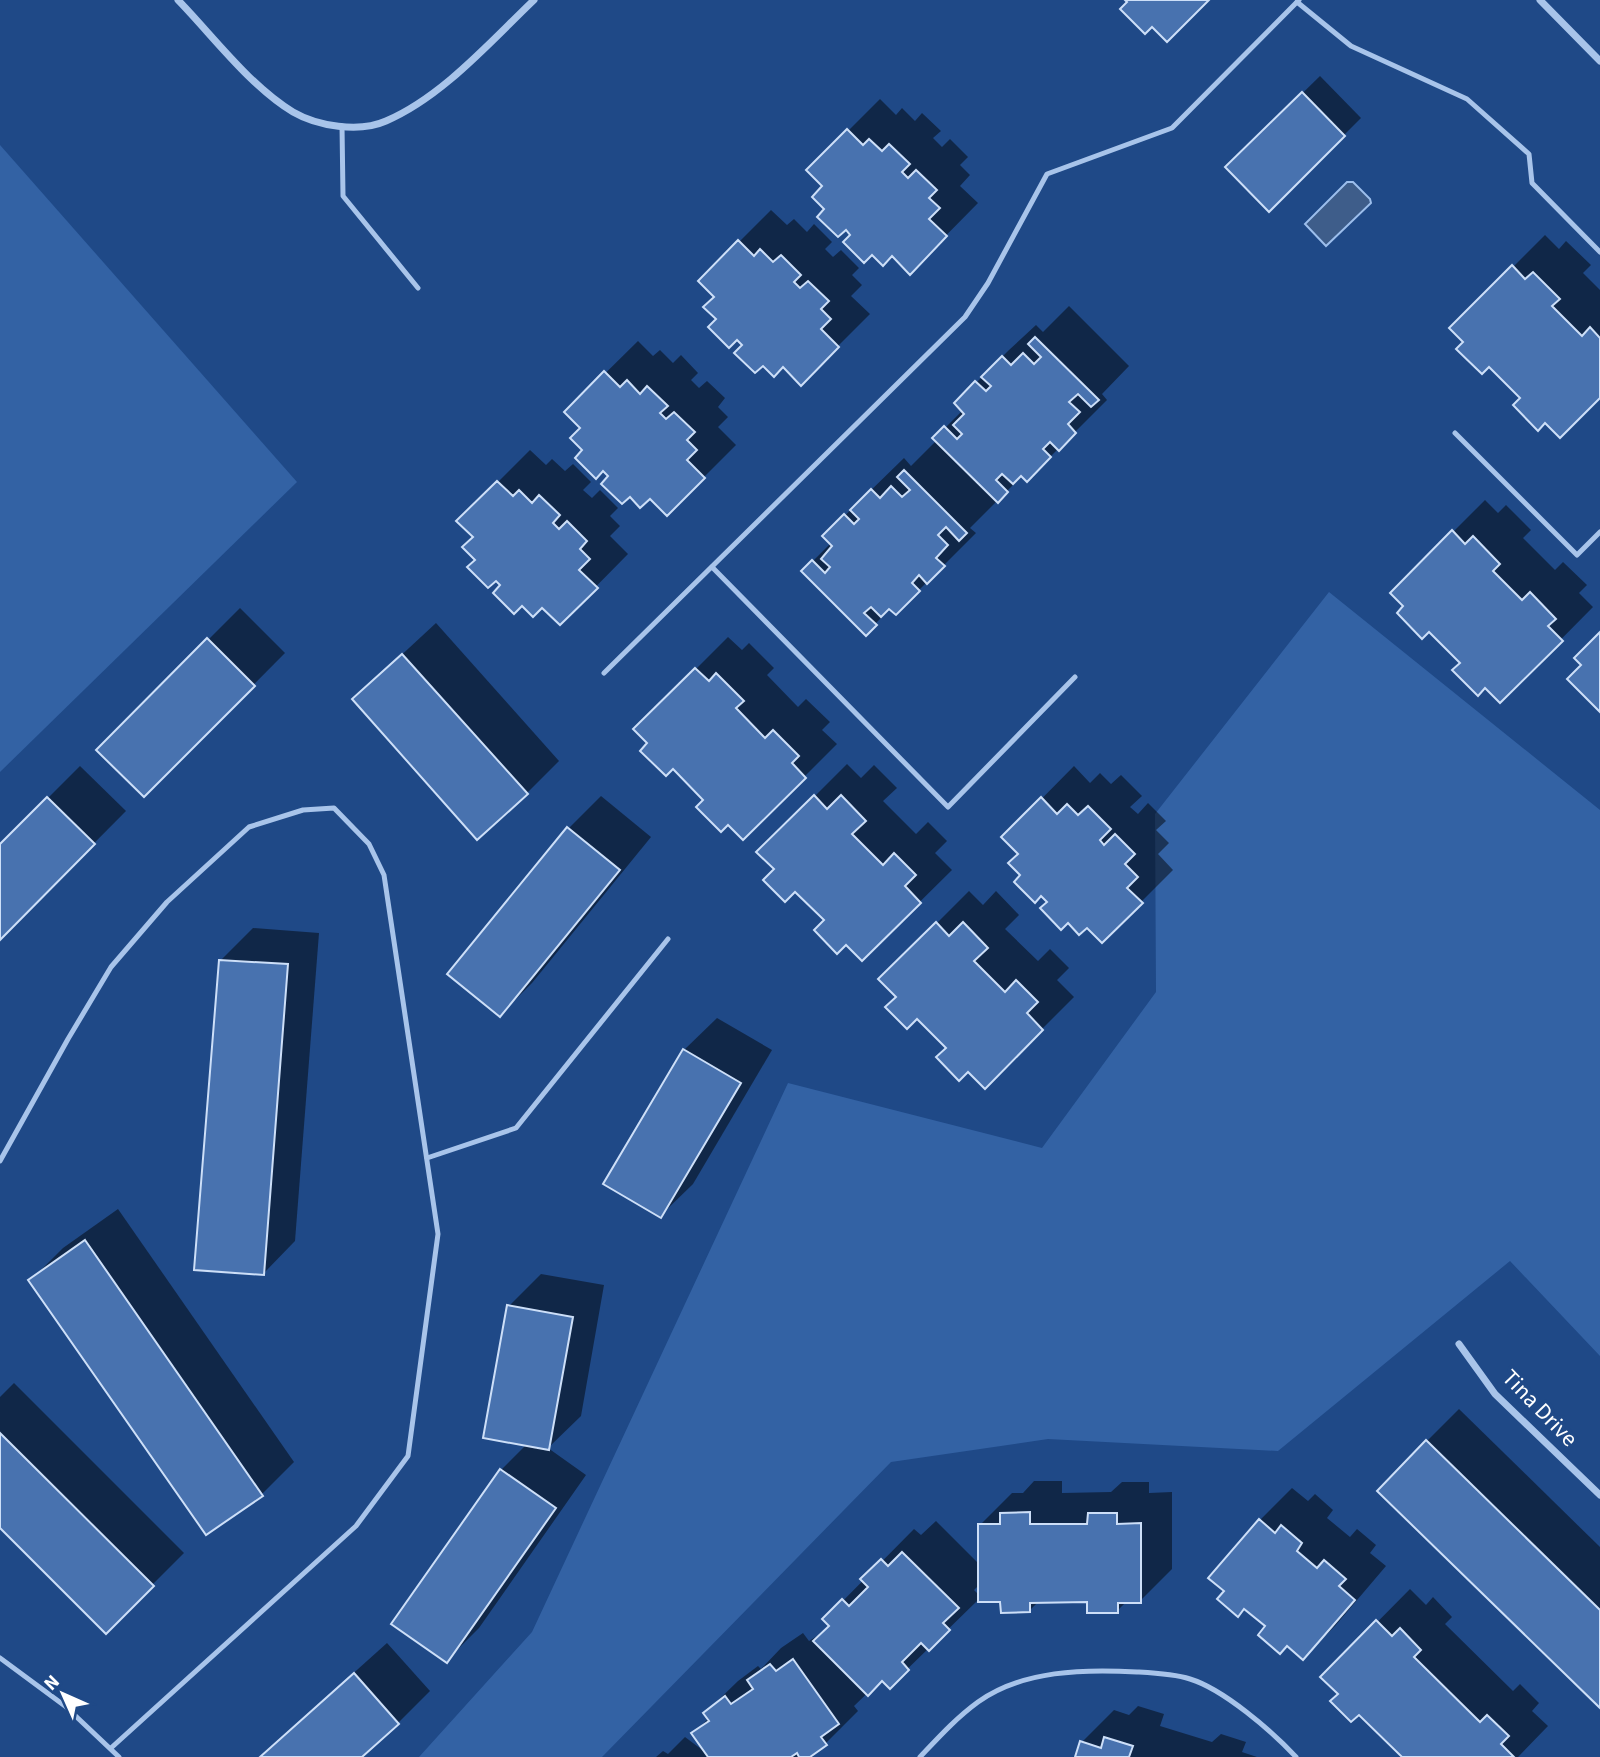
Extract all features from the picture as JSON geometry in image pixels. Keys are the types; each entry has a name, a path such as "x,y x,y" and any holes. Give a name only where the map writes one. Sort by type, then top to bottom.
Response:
{"street":[{"path":"178,0 257,83 293,112 322,124 356,126 383,122 410,109 454,76 534,0"},
{"path":"1540,0 1600,61"},
{"name":"Tina Drive","path":"1459,1344 1495,1394 1600,1495"}],"lane":[{"path":"604,673 965,317 988,283 1046,174 1172,128 1298,1 1351,46 1467,99 1529,154 1532,183 1600,252"},
{"path":"342,125 343,196 418,288"},
{"path":"1455,433 1577,555 1600,533"},
{"path":"712,567 948,807 1075,677"},
{"path":"0,1161 111,967 167,902 249,827 303,810 334,808 369,844 384,875 439,1234 408,1456 356,1526 111,1748"},
{"path":"427,1158 516,1128 668,939"},
{"path":"0,1658 65,1706 119,1757"},
{"path":"920,1757 978,1702 1003,1688 1035,1678 1090,1670 1150,1673 1190,1679 1225,1696 1296,1757"}],"shaded area":[{"path":"0,145 297,482 0,772"},
{"path":"1347,182 1353,182 1371,203 1326,246 1305,224"},
{"path":"1329,592 1600,810 1600,1356 1510,1261 1278,1451 1048,1439 891,1462 602,1757 419,1757 532,1632 788,1083 1042,1148 1156,992 1155,814"}],"building":[{"path":"1125,0 1209,0 1167,42 1152,27 1145,34 1120,9 1127,2"},
{"path":"1302,92 1345,136 1269,212 1225,167"},
{"path":"847,129 863,145 869,139 882,151 889,144 910,164 902,172 908,178 916,170 937,190 929,198 940,208 929,219 947,236 910,275 892,256 883,266 872,255 864,263 843,242 850,235 846,230 838,237 817,217 824,209 812,197 822,186 806,170"},
{"path":"738,240 754,256 760,249 773,262 781,255 801,275 794,282 800,288 808,281 829,301 821,309 831,319 821,329 839,347 801,386 783,367 774,377 763,366 755,373 734,353 742,345 737,340 729,348 708,327 716,319 703,307 714,297 698,281"},
{"path":"1512,265 1525,279 1533,272 1560,299 1552,306 1582,336 1590,327 1600,338 1600,398 1560,438 1545,423 1538,431 1513,405 1520,398 1489,367 1482,374 1456,349 1463,342 1449,328"},
{"path":"1035,337 1099,400 1091,407 1078,394 1069,402 1080,412 1068,424 1076,433 1059,451 1050,442 1043,449 1051,457 1027,482 1021,476 1013,484 1002,474 996,480 1008,492 998,503 932,438 944,426 957,439 962,434 953,425 964,414 954,403 975,381 986,391 991,386 981,377 1002,356 1011,365 1023,353 1034,364 1041,357 1028,344"},
{"path":"604,371 620,387 627,380 640,394 647,386 668,406 660,413 666,419 674,412 695,432 687,440 697,450 687,460 705,478 667,516 650,499 640,508 630,497 622,504 601,484 608,476 603,471 596,479 575,458 582,450 570,438 580,428 564,412"},
{"path":"904,470 967,533 959,541 946,527 938,535 948,545 936,558 945,566 927,584 919,575 912,583 920,591 896,615 889,609 881,617 871,607 864,613 877,625 866,636 801,571 812,560 825,573 830,567 821,559 832,546 822,536 844,514 854,524 859,519 850,510 871,489 880,498 891,486 902,497 910,490 897,477"},
{"path":"497,481 513,496 519,490 532,503 539,495 560,515 553,523 559,529 567,521 587,541 580,549 590,559 579,570 598,588 560,625 542,608 533,617 522,606 514,614 493,593 500,585 496,581 488,588 467,567 475,560 462,547 473,537 456,521"},
{"path":"1452,530 1465,544 1473,536 1500,564 1493,571 1522,600 1530,592 1556,619 1548,626 1563,641 1500,703 1485,688 1478,696 1452,670 1460,663 1429,632 1422,639 1397,613 1403,606 1390,593"},
{"path":"1600,632 1600,712 1567,679 1581,665 1574,658"},
{"path":"207,638 255,686 144,797 96,750"},
{"path":"402,654 528,794 477,840 352,699"},
{"path":"695,668 709,681 716,673 744,701 736,708 765,738 773,730 799,756 792,763 806,778 743,840 728,825 721,832 696,807 703,800 673,769 666,776 640,751 647,743 633,729"},
{"path":"814,795 827,809 841,795 866,821 852,834 883,865 894,853 916,875 905,886 921,903 862,961 846,945 837,954 814,930 824,920 795,892 785,902 763,880 774,869 756,852"},
{"path":"47,797 95,844 0,940 0,844"},
{"path":"1041,797 1057,814 1067,804 1078,815 1088,806 1111,829 1100,840 1104,845 1115,834 1135,854 1125,864 1138,877 1127,888 1143,903 1102,943 1087,928 1079,935 1068,923 1061,930 1040,908 1047,902 1041,896 1035,903 1014,882 1020,875 1008,863 1018,854 1001,837"},
{"path":"567,827 620,870 500,1017 447,974"},
{"path":"936,922 949,936 963,922 988,948 974,961 1005,992 1016,980 1038,1002 1027,1013 1043,1030 985,1089 968,1072 959,1081 936,1057 946,1048 917,1019 907,1029 885,1007 896,997 878,979"},
{"path":"219,960 288,964 264,1275 194,1270"},
{"path":"683,1049 741,1083 661,1218 603,1184"},
{"path":"85,1240 263,1496 206,1535 28,1280"},
{"path":"507,1305 573,1317 549,1450 483,1438"},
{"path":"0,1433 154,1586 106,1634 0,1528"},
{"path":"1426,1440 1600,1610 1600,1708 1377,1491"},
{"path":"500,1469 556,1508 447,1663 391,1624"},
{"path":"1030,1512 1030,1524 1087,1524 1088,1513 1117,1513 1117,1524 1141,1523 1141,1603 1118,1603 1118,1613 1087,1613 1087,1602 1030,1603 1030,1612 1001,1613 1000,1602 978,1602 978,1524 1000,1524 1000,1513"},
{"path":"1259,1519 1275,1533 1281,1525 1302,1543 1297,1551 1317,1568 1324,1560 1346,1579 1339,1586 1355,1600 1303,1660 1287,1646 1280,1654 1258,1635 1265,1626 1244,1609 1238,1617 1217,1599 1224,1591 1208,1578"},
{"path":"902,1552 959,1608 943,1623 950,1630 929,1651 921,1643 902,1662 909,1670 890,1689 882,1681 868,1696 813,1641 829,1626 822,1619 842,1599 849,1606 868,1587 860,1579 881,1559 888,1566"},
{"path":"1376,1620 1392,1636 1400,1628 1421,1650 1414,1657 1480,1722 1487,1715 1509,1736 1501,1744 1514,1757 1402,1757 1359,1715 1351,1722 1330,1701 1338,1694 1320,1677"},
{"path":"793,1659 839,1724 821,1737 827,1745 810,1757 799,1757 797,1753 791,1757 708,1757 691,1733 709,1721 703,1713 725,1696 731,1704 753,1689 747,1680 770,1664 776,1671"},
{"path":"354,1673 399,1724 362,1757 260,1757"},
{"path":"1104,1737 1133,1746 1129,1757 1075,1757 1080,1741 1101,1748"}]}
